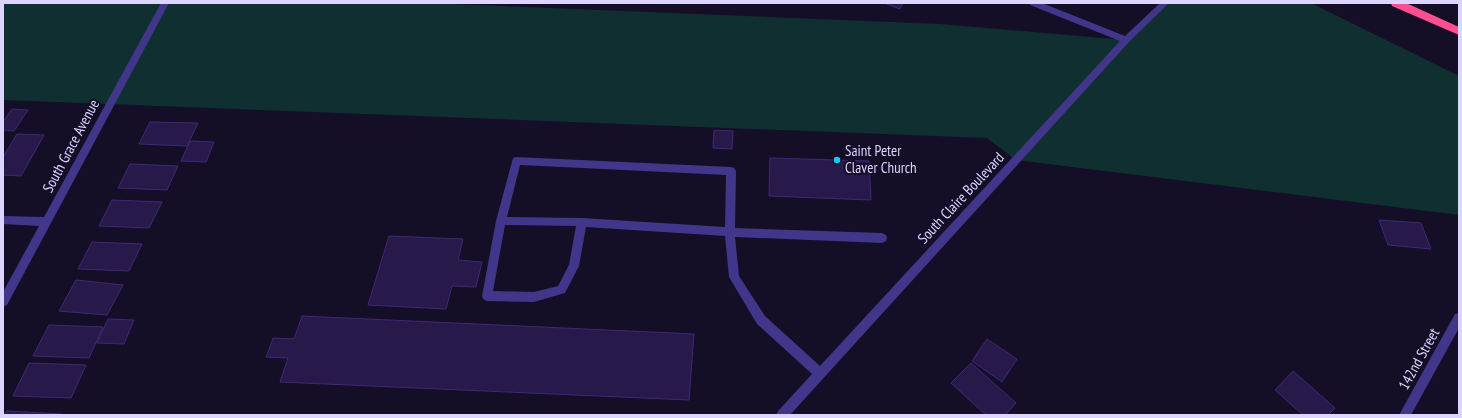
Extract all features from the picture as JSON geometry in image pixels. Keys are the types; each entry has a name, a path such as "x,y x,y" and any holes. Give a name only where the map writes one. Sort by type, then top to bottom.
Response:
{"highway":[{"path":"1396,3 1459,31"}],"street":[{"name":"South Grace Avenue","path":"3,302 165,3"},
{"path":"1033,3 1126,40"},
{"name":"South Claire Boulevard","path":"782,415 1126,40 1165,3"},
{"path":"582,222 574,266 561,290 534,297 487,296 502,220 516,161 731,171 730,240 734,277 760,320 820,373"},
{"path":"3,220 46,222"},
{"path":"502,220 582,222 730,232 882,238"},
{"name":"142nd Street","path":"1405,415 1459,318"}],"green space":[{"path":"3,3 429,3 940,24 1126,40 1165,3 1311,3 1459,76 1459,215 1016,160 987,138 3,100"}],"building":[{"path":"884,3 903,3 900,9"},
{"path":"12,109 28,110 14,131 3,130 3,122"},
{"path":"150,122 198,123 187,146 139,144"},
{"path":"714,130 733,131 732,149 713,148"},
{"path":"17,134 44,135 21,176 3,175 3,157"},
{"path":"190,141 214,142 206,162 181,161"},
{"path":"770,158 869,161 871,200 769,196"},
{"path":"130,164 178,166 167,190 118,188"},
{"path":"112,200 162,202 149,228 99,226"},
{"path":"1379,220 1421,223 1431,249 1388,245"},
{"path":"389,236 463,239 458,260 482,262 476,287 452,286 446,309 368,305"},
{"path":"92,242 142,244 129,271 78,269"},
{"path":"76,280 123,285 107,315 59,311"},
{"path":"302,316 694,334 689,400 280,382 288,358 266,357 273,338 294,339"},
{"path":"108,319 134,320 124,344 97,343"},
{"path":"49,325 103,327 89,358 33,356"},
{"path":"987,339 1017,359 1002,382 972,361"},
{"path":"29,363 86,365 71,398 13,396"},
{"path":"971,363 1016,403 1005,415 986,415 951,383"},
{"path":"1293,371 1335,408 1328,415 1303,415 1275,390"},
{"path":"7,411 62,414 62,415 4,415"}],"place":[{"name":"Saint Peter Claver Church","path":"837,160"}]}
